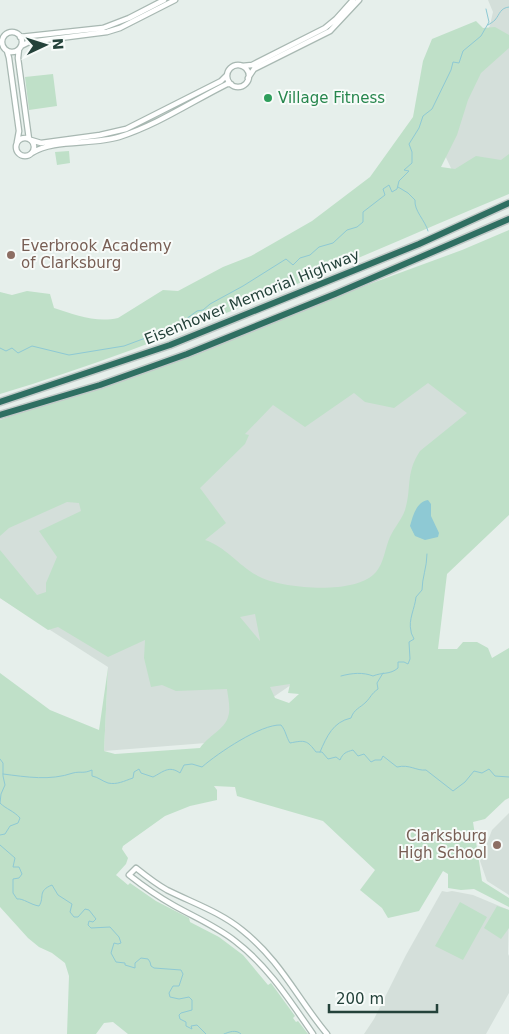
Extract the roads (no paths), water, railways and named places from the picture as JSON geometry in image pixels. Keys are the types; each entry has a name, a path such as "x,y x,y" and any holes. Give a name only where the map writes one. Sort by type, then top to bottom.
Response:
{"highway":[{"name":"Eisenhower Memorial Highway","path":"0,402 170,344 419,244 509,203"},
{"name":"Eisenhower Memorial Highway","path":"0,415 100,385 187,354 335,294 509,219"}],"street":[{"path":"20,37 103,28 120,22 164,0"},
{"path":"3,49 11,52 29,42 106,32 120,28 175,0"},
{"path":"17,142 21,138 41,143 100,135 126,129 221,81 233,66 252,66 326,28 353,0"},
{"path":"32,153 34,148 30,139 18,58 20,37 16,33 9,32 1,38 3,49 9,58 19,131 16,146 18,154 26,156 32,153 42,147 101,140 127,134 224,86 231,84 236,86 243,85 254,69 330,31 359,0"},
{"path":"242,66 248,72 248,78"},
{"path":"227,75 231,84"},
{"path":"313,1034 254,956 215,928 146,889 129,875 136,868 166,890 221,915 242,929 266,951 327,1034"}],"water":[{"path":"428,500 431,504 431,516 439,533 438,537 425,540 415,536 410,526 418,506"}],"waterway":[{"path":"488,25 495,20 502,10 509,7"},
{"path":"0,348 6,351 12,348 18,353 32,346 69,355 124,346 175,327 197,311 203,310 286,259 293,265 300,258 310,255 319,247 333,243 347,230 357,227 363,222 363,212 385,195 383,189 389,185 392,192 397,189 399,181 409,171 404,170 412,163 412,152 409,144 419,128 423,116 432,109 453,62 459,63 463,51 481,36 489,22 486,9"},
{"path":"398,187 415,200 416,208 428,231"},
{"path":"341,676 357,673 373,676 395,670 398,668 398,662 408,664 410,659 409,642 414,639 410,627 411,618 416,597 422,590 427,554"},
{"path":"320,752 331,730 351,718 355,711 378,689 377,683 383,673"},
{"path":"3,774 47,778 92,770 92,776 108,783 114,783 133,778 134,772 139,769 141,773 153,777 169,769 180,773 184,765 192,764 202,767 218,754 251,734 262,729 281,725 290,743 305,742 316,752 322,752 328,759 336,757 340,760 345,753 353,750 358,756 364,754 371,762 381,760 383,756 397,767 406,766 426,770 453,791 465,782 474,771 482,773 489,769 495,776 509,777"},
{"path":"0,759 3,763 5,785 0,803 20,818 18,823 10,826 5,834 0,835"},
{"path":"0,845 15,858 13,867 19,867 22,874 19,878 13,879 13,893 17,899 39,906 44,890 52,885 58,895 72,904 70,912 74,917 78,917 85,909 89,910 96,919 93,922 89,921 88,925 91,928 110,927 119,937 121,943 114,943 111,953 116,962 125,963 125,965 135,968 135,963 141,958 148,959 154,968 181,970 183,974 179,986 173,986 169,993 170,997 179,999 189,997 192,1000 192,1010 181,1013 179,1015 180,1019 186,1022 186,1026 192,1029 191,1026 197,1025 206,1034"},
{"path":"224,1034 235,1031 241,1034"}],"place":[{"name":"Village Fitness","path":"268,98"},
{"name":"Everbrook Academy of Clarksburg","path":"11,255"},
{"name":"Clarksburg High School","path":"497,845"}]}
